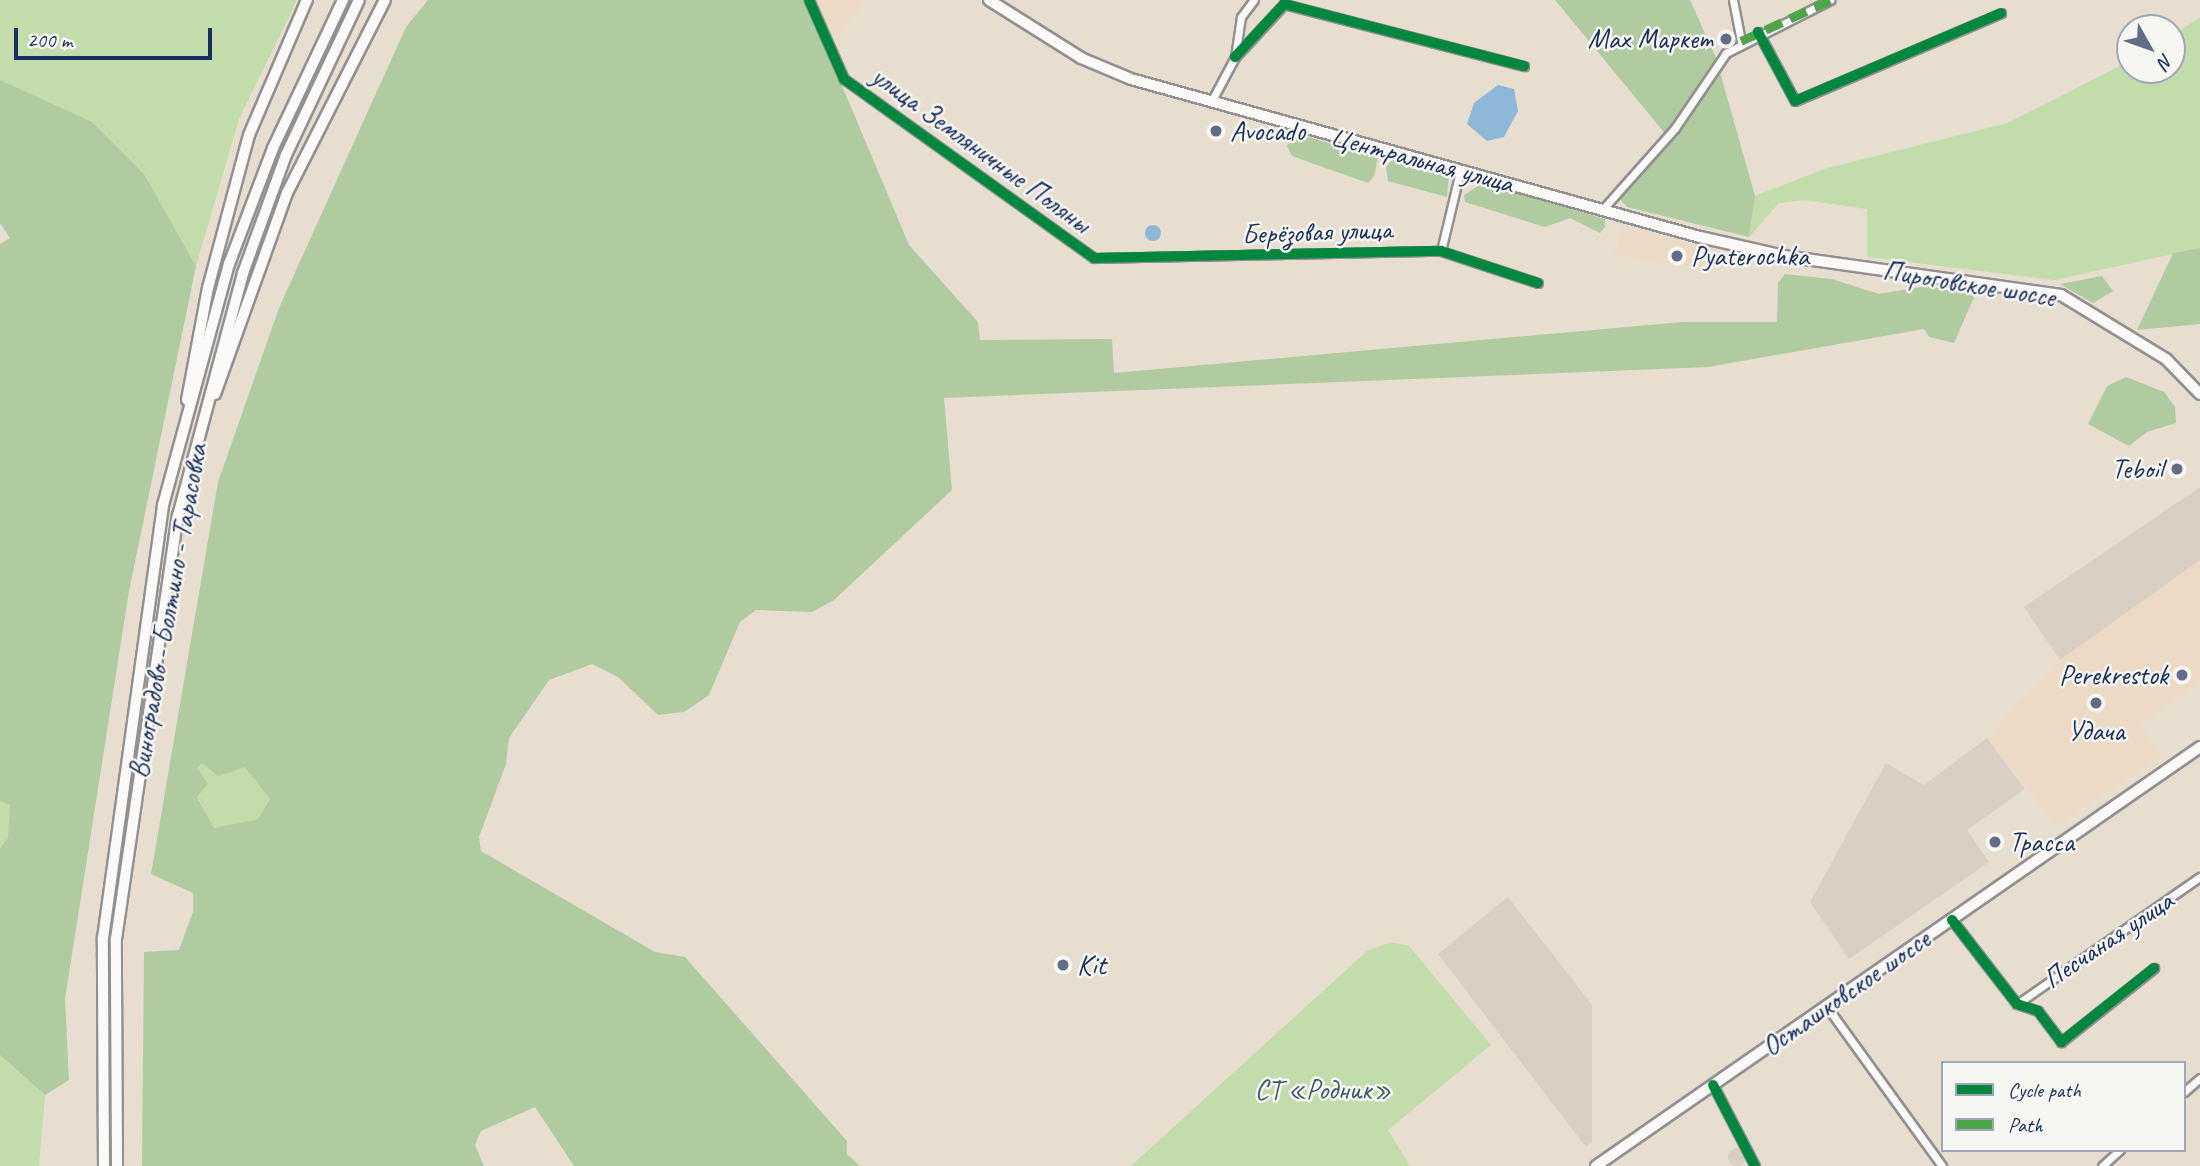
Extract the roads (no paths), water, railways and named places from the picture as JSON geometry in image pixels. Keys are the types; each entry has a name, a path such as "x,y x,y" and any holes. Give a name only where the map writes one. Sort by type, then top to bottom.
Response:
{"main road":[{"path":"186,407 208,289 249,135 307,0"},
{"name":"Виноградово - Болтино - Тарасовка","path":"104,1166 103,938 163,505 186,407 273,148 343,0"},
{"name":"Виноградово - Болтино - Тарасовка","path":"117,1166 116,939 190,463 262,221 359,0"},
{"path":"190,463 287,193 385,0"},
{"name":"Центральная улица","path":"989,0 1081,58 1211,102 1750,249"},
{"name":"Пироговское шоссе","path":"1750,249 2061,295 2166,359 2200,394"},
{"name":"Осташковское шоссе","path":"1596,1166 2200,747"}],"street":[{"name":"улица Земляничные Поляны","path":"809,0 844,79 1094,258"},
{"path":"1235,57 1237,27 1254,0"},
{"path":"1733,0 1741,41"},
{"path":"1602,210 1675,128 1741,41 1830,0"},
{"path":"1211,102 1235,57 1284,4 1524,66"},
{"path":"1758,32 1795,102 2001,13"},
{"path":"1441,251 1460,171"},
{"name":"Берёзовая улица","path":"1094,258 1441,251 1538,283"},
{"name":"Песчаная улица","path":"2017,1003 2200,877"},
{"path":"1952,920 2017,1003 2038,1011 2062,1042 2154,968"},
{"path":"1826,1006 1942,1166"},
{"path":"2186,1090 2200,1078"},
{"path":"1713,1085 1755,1166"},
{"path":"2102,1166 2118,1152"}],"water":[{"path":"1498,85 1514,89 1518,111 1504,137 1487,141 1467,124 1474,103"},
{"path":"1153,225 1161,233 1153,241 1145,233"}],"place":[{"name":"Мах Маркет","path":"1726,39"},
{"name":"Avocado","path":"1216,131"},
{"name":"Pyaterochka","path":"1677,256"},
{"name":"Teboil","path":"2177,469"},
{"name":"Perekrestok","path":"2182,675"},
{"name":"Удача","path":"2096,703"},
{"name":"Трасса","path":"1995,842"},
{"name":"Kit","path":"1063,965"}],"park label":[{"name":"СТ «Родник»","path":"1323,1090"}]}
